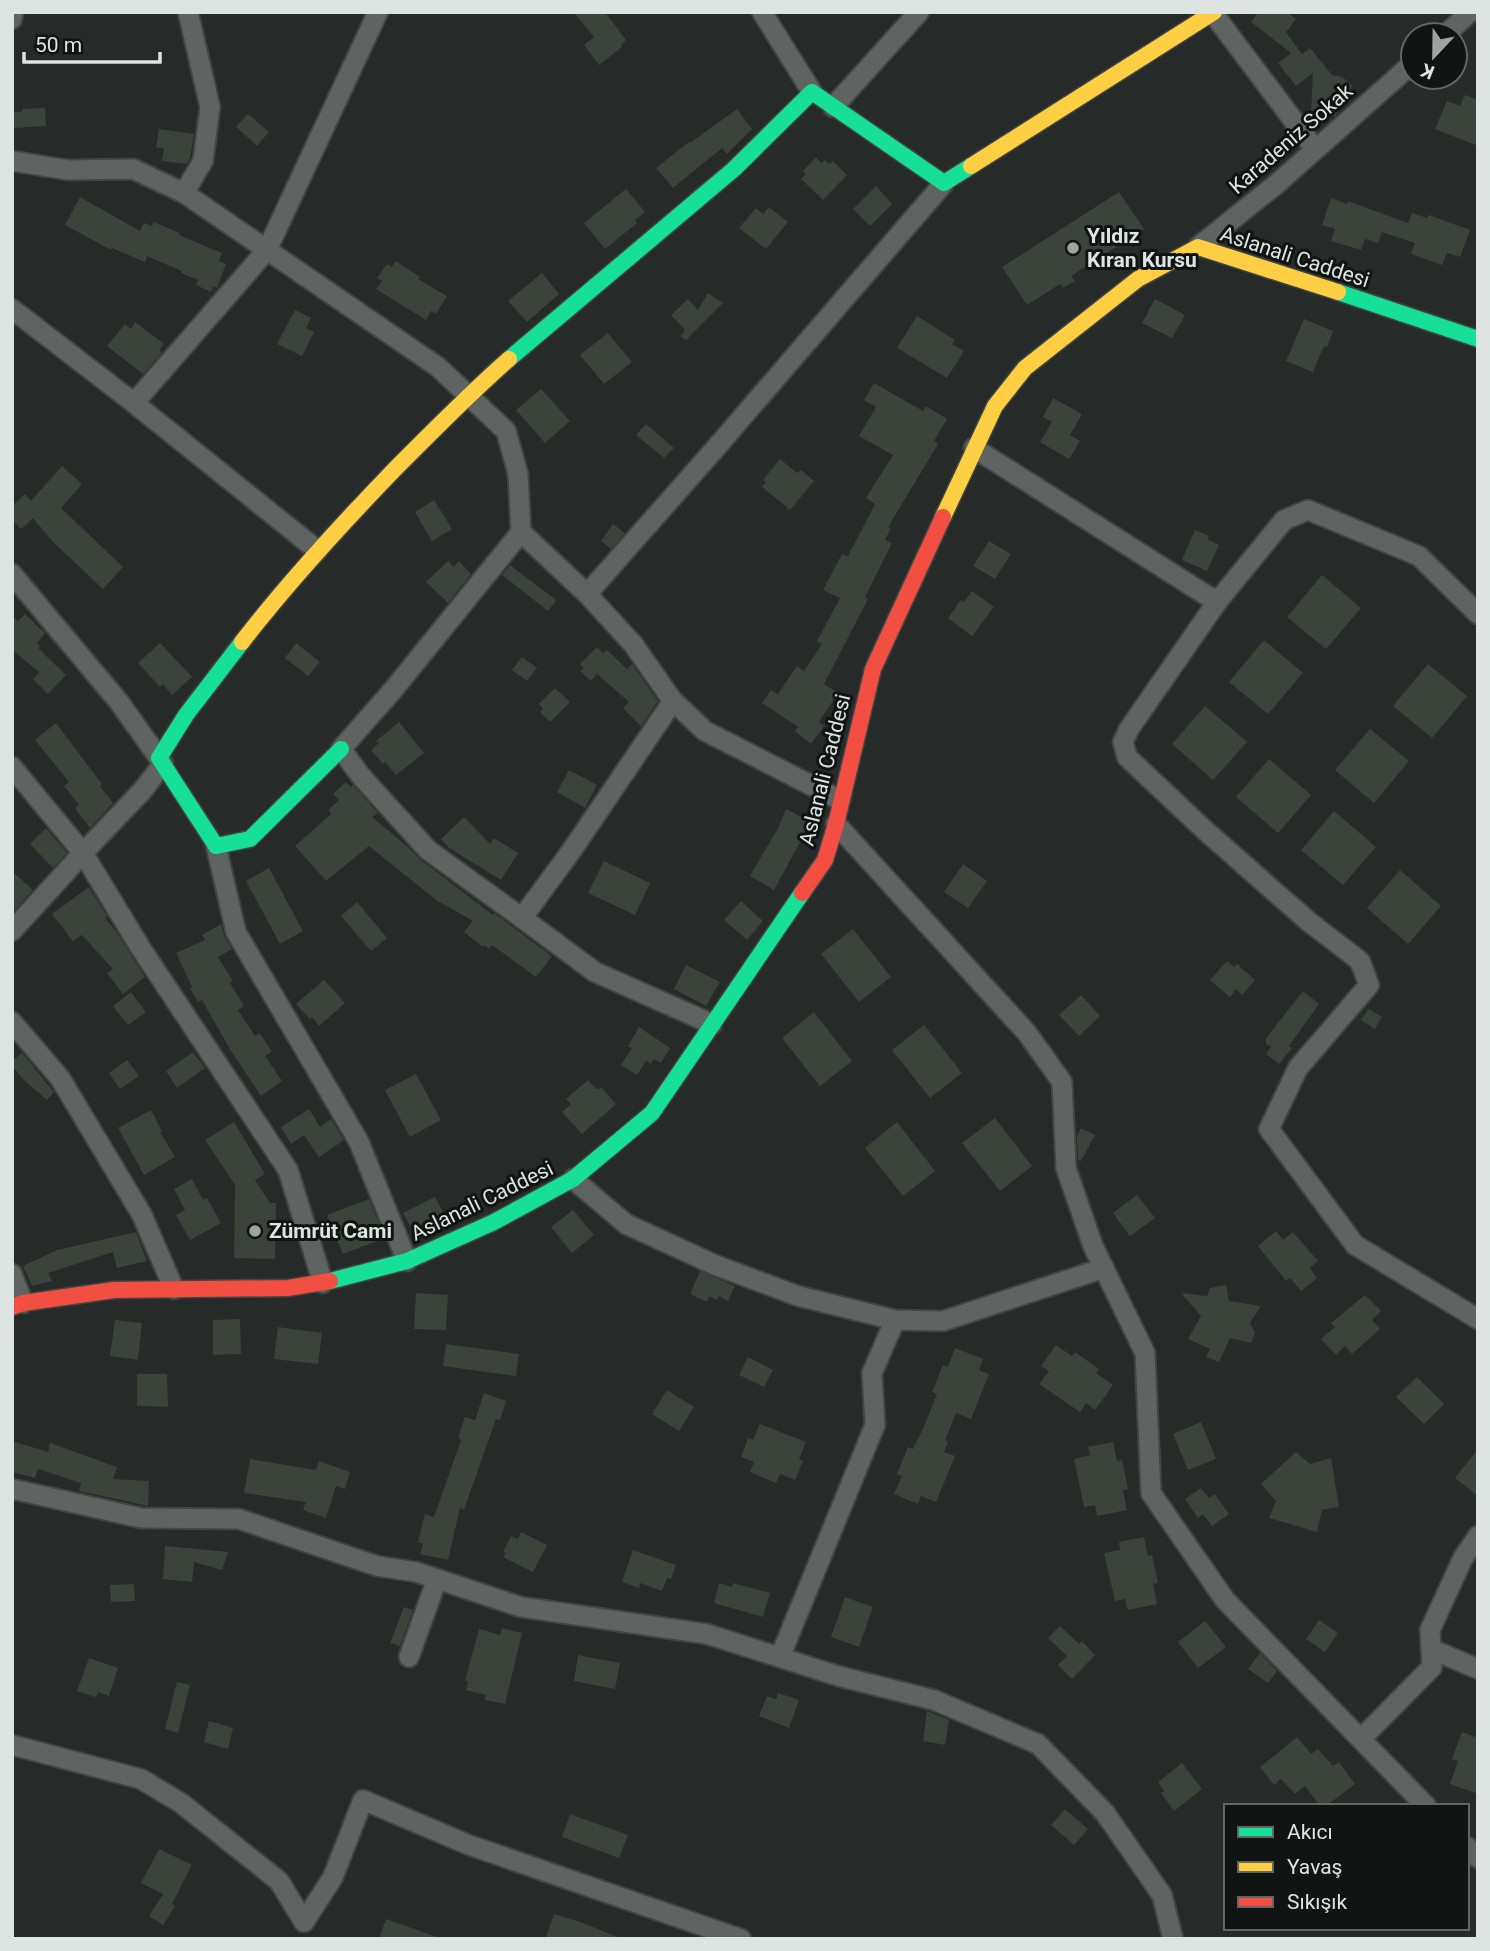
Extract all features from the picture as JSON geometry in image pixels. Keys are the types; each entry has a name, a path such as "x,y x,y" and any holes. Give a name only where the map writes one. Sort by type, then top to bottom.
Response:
{"street":[{"path":"12,19 13,12"},
{"path":"184,193 203,161 210,107 188,12"},
{"path":"362,12 367,38"},
{"path":"134,403 267,250 378,12"},
{"path":"762,12 812,92 944,183"},
{"path":"833,107 919,12"},
{"path":"587,594 944,183 1213,13 1315,149"},
{"name":"Karadeniz Sokak","path":"1198,247 1399,75"},
{"path":"12,931 142,792 186,715 278,595 317,550 468,395 555,318 734,169 812,92"},
{"path":"12,161 68,170 133,169 184,193 438,367 506,432 518,474 522,532 587,594 633,645 673,701 705,731 840,800"},
{"name":"Aslanali Caddesi","path":"17,1305 114,1290 288,1288 323,1283 407,1261 494,1222 573,1179 652,1113 825,860 873,669 995,406 1025,368 1138,279 1198,247 1478,339"},
{"path":"12,309 317,550"},
{"path":"974,448 1217,602"},
{"path":"1478,614 1419,556 1308,510 1284,520 1217,602 1129,729 1123,742 1127,757 1208,834 1308,921 1360,961 1368,985 1298,1068 1269,1129 1355,1245 1478,1319"},
{"path":"216,846 250,839 341,749 393,690 522,532"},
{"path":"12,575 120,702 216,846 236,932 359,1142 407,1261"},
{"path":"522,918 572,850 673,701"},
{"path":"341,749 360,775 428,850 595,972 712,1024"},
{"path":"12,766 83,853 139,947 288,1170 323,1283"},
{"path":"836,824 1018,1023 1062,1082 1066,1168 1093,1246 1145,1353 1151,1493 1225,1600 1424,1804"},
{"path":"12,1022 60,1078 142,1215 174,1289"},
{"path":"573,1179 626,1224 715,1265 799,1296 895,1320 943,1321 1104,1268"},
{"path":"12,1274 17,1305"},
{"path":"780,1657 875,1426 872,1373 895,1320"},
{"path":"12,1489 141,1518 239,1519 377,1566 416,1572 521,1607 707,1634 838,1676 934,1700 1038,1744 1105,1813 1162,1895 1173,1939"},
{"path":"1361,1739 1432,1667 1430,1630 1464,1558 1478,1536"},
{"path":"409,1657 437,1579"},
{"path":"1431,1649 1478,1669"},
{"path":"12,1745 141,1779 181,1803 279,1881 304,1922 334,1877 363,1800 469,1844 741,1939"}],"building":[{"path":"573,12 605,12 626,40 622,47 599,65 584,45 594,37"},
{"path":"1258,12 1287,12 1296,19 1286,32 1302,54 1310,48 1332,75 1342,77 1352,85 1351,101 1335,116 1311,115 1313,73 1296,86 1278,63 1291,53 1251,22"},
{"path":"1465,95 1478,100 1478,146 1435,129 1447,101 1460,106"},
{"path":"45,108 46,126 14,128 13,112"},
{"path":"737,109 752,129 727,154 722,148 673,188 656,168"},
{"path":"248,114 269,132 257,146 236,127"},
{"path":"159,129 194,134 187,164 162,161 164,149 156,147"},
{"path":"816,157 821,163 825,160 829,164 833,161 847,175 823,200 801,179 806,174 803,171"},
{"path":"876,186 892,204 870,226 853,209"},
{"path":"626,189 645,212 635,220 637,223 605,249 584,223"},
{"name":"Yıldız Kıran Kursu","path":"1119,192 1144,229 1071,276 1075,281 1063,288 1060,284 1027,305 1002,267"},
{"path":"80,197 140,231 144,223 152,226 154,222 222,253 219,261 226,264 217,288 213,286 211,292 196,285 198,280 181,273 182,271 147,256 145,262 112,248 111,250 65,225"},
{"path":"1331,198 1347,204 1348,201 1408,223 1412,213 1427,218 1429,215 1470,230 1460,257 1447,253 1442,265 1411,254 1415,243 1382,232 1378,243 1365,239 1361,250 1331,241 1335,229 1322,225"},
{"path":"769,207 788,222 766,249 739,228 756,208 763,214"},
{"path":"396,261 420,277 418,279 447,296 436,314 431,311 426,320 376,289 382,281 377,278 387,264 392,267"},
{"path":"542,273 559,294 527,322 508,301"},
{"path":"708,293 723,303 686,340 681,336 685,330 671,315 688,299 698,310"},
{"path":"1155,299 1185,315 1172,338 1142,323"},
{"path":"295,310 311,318 306,328 314,332 302,356 277,344"},
{"path":"917,316 955,340 952,344 964,351 947,378 897,348"},
{"path":"1304,319 1333,331 1313,372 1286,361"},
{"path":"135,322 164,344 159,350 162,353 143,374 107,346 125,324 131,329"},
{"path":"608,333 632,362 604,384 580,355"},
{"path":"874,383 923,411 926,406 947,419 934,441 938,444 888,527 891,528 885,540 892,543 865,597 868,599 824,684 838,693 819,722 824,726 811,744 795,731 798,727 762,703 771,690 778,694 797,666 804,671 822,644 817,641 840,598 823,590 842,554 848,556 875,504 866,498 893,455 859,436 876,407 864,400"},
{"path":"541,389 570,421 545,443 516,410"},
{"path":"1053,398 1082,414 1070,435 1080,441 1069,459 1040,442 1052,422 1043,417"},
{"path":"646,424 674,448 664,458 636,435"},
{"path":"780,459 797,473 801,470 814,481 790,510 762,487 766,482 763,480"},
{"path":"62,466 82,484 61,508 123,567 103,589 53,542 33,518 21,529 12,520 12,506 25,494 31,501"},
{"path":"434,500 452,529 432,541 415,512"},
{"path":"613,524 625,533 611,549 601,541"},
{"path":"1195,530 1209,536 1207,539 1219,545 1207,571 1182,560"},
{"path":"989,541 1011,554 995,579 973,566"},
{"path":"448,561 454,567 459,561 471,574 448,603 426,582"},
{"path":"510,565 556,600 548,611 502,575"},
{"path":"1322,575 1361,608 1326,649 1287,617"},
{"path":"972,591 994,607 972,636 948,618 961,600 964,602"},
{"path":"25,614 45,633 37,643 40,646 38,648 66,675 48,694 33,679 39,672 12,650 12,616 18,621"},
{"path":"1264,640 1303,673 1268,714 1229,682"},
{"path":"160,643 192,677 172,695 163,684 160,687 138,663"},
{"path":"296,643 320,662 308,676 285,658"},
{"path":"597,647 603,653 607,650 627,669 632,664 658,701 641,726 623,708 629,702 597,674 591,681 580,671 584,668 580,664"},
{"path":"522,657 537,668 527,681 512,670"},
{"path":"1428,664 1467,696 1432,738 1393,706"},
{"path":"555,688 570,702 550,722 540,712 543,709 539,704"},
{"path":"1205,706 1247,742 1213,780 1172,744"},
{"path":"399,722 424,753 396,775 371,750 379,743 376,741"},
{"path":"56,723 113,803 90,828 75,808 79,805 64,786 69,782 35,740"},
{"path":"1370,729 1409,761 1374,803 1335,770"},
{"path":"1269,759 1311,795 1278,833 1236,797"},
{"path":"569,770 597,785 585,808 557,792"},
{"path":"346,782 351,787 353,785 378,813 372,817 421,860 552,956 536,977 492,945 489,949 484,945 483,947 464,932 473,921 436,900 369,846 326,881 295,846 331,814 328,810 339,800 333,794"},
{"path":"786,809 811,822 774,890 750,876"},
{"path":"1334,811 1376,847 1343,885 1301,850"},
{"path":"464,817 490,844 494,838 518,853 501,880 449,848 441,839"},
{"path":"46,828 67,853 53,868 30,844"},
{"path":"604,861 650,883 635,915 588,893"},
{"path":"963,864 987,881 968,908 944,892"},
{"path":"269,868 303,931 280,944 246,881"},
{"path":"1400,870 1441,906 1408,944 1367,908"},
{"path":"12,871 33,890 12,913"},
{"path":"89,887 107,916 105,918 145,977 123,994 107,973 113,969 82,935 73,941 52,914"},
{"path":"741,901 763,921 747,940 724,920"},
{"path":"357,902 387,938 371,951 341,916"},
{"path":"221,924 232,949 218,957 244,1006 238,1010 255,1036 260,1033 272,1052 265,1056 282,1081 261,1096 202,1000 198,1002 176,953 205,940 202,935"},
{"path":"853,929 891,977 859,1002 821,954"},
{"path":"1227,961 1234,967 1237,964 1255,980 1242,995 1236,989 1230,997 1210,980"},
{"path":"686,965 720,982 706,1006 674,989"},
{"path":"324,980 345,1003 319,1026 296,1004"},
{"path":"1303,991 1319,1004 1279,1064 1266,1054 1271,1047 1266,1044 1266,1038"},
{"path":"131,992 146,1012 128,1025 113,1006"},
{"path":"1081,995 1100,1016 1079,1036 1059,1015"},
{"path":"1369,1009 1382,1017 1375,1029 1361,1020"},
{"path":"814,1012 852,1061 820,1086 782,1038"},
{"path":"924,1025 962,1073 930,1098 892,1050"},
{"path":"639,1027 670,1048 661,1063 654,1059 651,1064 646,1061 637,1075 621,1065 632,1048 628,1046"},
{"path":"193,1052 205,1068 177,1088 166,1071"},
{"path":"22,1053 54,1092 47,1100 12,1066 12,1061"},
{"path":"127,1060 139,1076 120,1089 109,1073"},
{"path":"416,1074 441,1120 410,1137 385,1090"},
{"path":"588,1080 596,1089 602,1088 616,1104 582,1134 562,1112 571,1104 566,1099"},
{"path":"309,1109 320,1127 331,1119 344,1140 319,1157 304,1135 291,1144 281,1127"},
{"path":"151,1110 175,1157 144,1175 118,1128"},
{"path":"995,1118 1032,1166 1000,1191 962,1143"},
{"path":"234,1122 265,1174 255,1180 270,1203 276,1203 275,1259 234,1258 235,1185 205,1140"},
{"path":"897,1122 935,1171 903,1196 865,1148"},
{"path":"1081,1128 1095,1135 1081,1161 1078,1160 1077,1136"},
{"path":"192,1179 203,1200 207,1198 221,1223 190,1240 176,1215 185,1210 174,1189"},
{"path":"1137,1195 1155,1218 1130,1236 1113,1213"},
{"path":"435,1197 446,1217 414,1233 403,1213"},
{"path":"369,1199 385,1238 343,1254 327,1215"},
{"path":"573,1210 594,1235 572,1253 551,1227"},
{"path":"1276,1231 1283,1240 1293,1232 1318,1261 1310,1268 1317,1278 1301,1291 1290,1278 1286,1281 1258,1246"},
{"path":"136,1232 147,1261 117,1268 113,1252 48,1273 52,1281 32,1286 23,1266 57,1250"},
{"path":"700,1271 735,1286 728,1301 719,1296 717,1300 709,1296 707,1302 690,1294"},
{"path":"1226,1285 1229,1301 1261,1306 1250,1323 1255,1333 1251,1343 1230,1338 1219,1362 1206,1357 1210,1349 1188,1339 1201,1316 1181,1293 1207,1296 1210,1288"},
{"path":"416,1293 448,1295 446,1330 414,1329"},
{"path":"1365,1295 1381,1311 1372,1320 1380,1329 1352,1354 1345,1346 1336,1355 1321,1339 1335,1327 1331,1323"},
{"path":"240,1319 241,1354 213,1355 213,1320"},
{"path":"115,1320 142,1323 138,1360 110,1356"},
{"path":"278,1327 322,1333 318,1364 274,1359"},
{"path":"446,1344 519,1354 516,1376 443,1366"},
{"path":"1056,1345 1072,1356 1075,1352 1099,1369 1096,1373 1113,1385 1095,1410 1086,1403 1080,1412 1039,1384 1049,1371 1041,1366"},
{"path":"955,1348 983,1359 979,1370 989,1374 971,1419 956,1413 945,1440 948,1442 944,1452 955,1456 936,1502 921,1496 918,1504 894,1494 902,1476 897,1474 908,1447 913,1449 922,1431 937,1394 932,1392 943,1365 948,1367"},
{"path":"748,1357 773,1370 764,1387 739,1375"},
{"path":"137,1374 167,1374 168,1407 137,1406"},
{"path":"1417,1377 1444,1404 1424,1424 1396,1397"},
{"path":"667,1390 694,1407 679,1431 652,1414"},
{"path":"484,1393 506,1401 500,1420 496,1419 464,1510 460,1508 448,1560 420,1554 423,1544 418,1542 425,1514 434,1517 461,1440 458,1438 465,1417 475,1420"},
{"path":"1201,1422 1216,1459 1188,1470 1173,1434"},
{"path":"760,1424 806,1442 799,1459 803,1461 795,1480 780,1474 776,1483 750,1472 754,1462 741,1457 748,1438 753,1440"},
{"path":"12,1441 48,1452 50,1443 117,1467 113,1479 149,1481 148,1506 79,1491 81,1483 38,1469 35,1478 12,1472"},
{"path":"1113,1442 1117,1461 1122,1460 1128,1489 1123,1490 1127,1510 1097,1516 1095,1505 1084,1507 1074,1459 1090,1455 1088,1447"},
{"path":"1478,1449 1478,1496 1455,1478"},
{"path":"1296,1452 1310,1464 1331,1458 1339,1507 1322,1510 1317,1532 1269,1518 1276,1501 1261,1484"},
{"path":"250,1459 316,1470 319,1461 350,1472 345,1489 336,1486 326,1518 303,1510 306,1502 244,1493"},
{"path":"1201,1488 1209,1498 1215,1494 1229,1514 1212,1526 1203,1514 1198,1518 1185,1499"},
{"path":"521,1532 547,1545 533,1572 503,1557 511,1536 518,1539"},
{"path":"1144,1537 1148,1556 1152,1555 1158,1583 1153,1584 1157,1604 1128,1610 1125,1599 1115,1601 1104,1553 1120,1550 1119,1542"},
{"path":"165,1546 228,1552 222,1570 194,1562 192,1582 163,1579"},
{"path":"633,1550 676,1565 671,1579 667,1578 662,1591 640,1583 639,1588 622,1582"},
{"path":"719,1583 732,1587 733,1583 770,1593 763,1617 714,1603"},
{"path":"134,1584 135,1601 111,1602 110,1585"},
{"path":"845,1597 873,1607 859,1647 831,1637"},
{"path":"404,1607 413,1610 400,1646 390,1643"},
{"path":"1319,1620 1338,1633 1325,1652 1306,1639"},
{"path":"1205,1621 1226,1647 1198,1668 1178,1642"},
{"path":"1060,1626 1079,1644 1082,1641 1095,1655 1072,1679 1058,1665 1067,1656 1048,1638"},
{"path":"502,1628 522,1633 505,1704 485,1700 486,1695 466,1690 468,1681 465,1681 479,1629 500,1635"},
{"path":"1260,1653 1277,1671 1268,1683 1248,1669"},
{"path":"578,1655 620,1663 615,1689 574,1681"},
{"path":"89,1658 118,1668 109,1696 98,1692 96,1697 77,1691"},
{"path":"177,1682 190,1685 178,1733 165,1729"},
{"path":"778,1693 799,1700 789,1728 759,1716 767,1696 776,1699"},
{"path":"927,1711 949,1720 945,1745 923,1741"},
{"path":"209,1721 233,1728 228,1749 204,1742"},
{"path":"1462,1732 1478,1738 1478,1794 1450,1784 1458,1761 1452,1759"},
{"path":"1297,1737 1311,1754 1318,1749 1333,1766 1339,1762 1355,1784 1329,1804 1318,1804 1305,1786 1295,1794 1281,1779 1274,1785 1260,1767"},
{"path":"1182,1763 1202,1789 1174,1811 1161,1793 1164,1791 1158,1782"},
{"path":"1065,1809 1088,1829 1074,1845 1051,1825"},
{"path":"570,1814 628,1835 619,1858 562,1837"},
{"path":"159,1849 192,1865 172,1904 175,1906 163,1925 149,1916 163,1894 141,1883"},
{"path":"554,1914 581,1922 622,1939 545,1939"},
{"path":"386,1919 437,1937 437,1939 379,1939"}],"traffic: fast":[{"path":"509,359 734,169 812,92 944,183 971,166"},
{"path":"1338,292 1478,339"},
{"path":"242,642 186,715 159,758 216,846 250,839 341,749"},
{"path":"330,1281 407,1261 494,1222 573,1179 652,1113 802,893"}],"traffic: slow":[{"path":"971,166 1214,12"},
{"path":"943,517 995,406 1025,368 1138,279 1198,247 1338,292"},
{"path":"242,642 354,512 451,413 509,359"}],"traffic: jam":[{"path":"802,893 825,860 873,669 943,517"},
{"path":"12,1307 23,1303 114,1290 288,1288 330,1281"}],"place":[{"name":"Yıldız Kıran Kursu","path":"1073,248"},
{"name":"Zümrüt Cami","path":"255,1231"}]}
